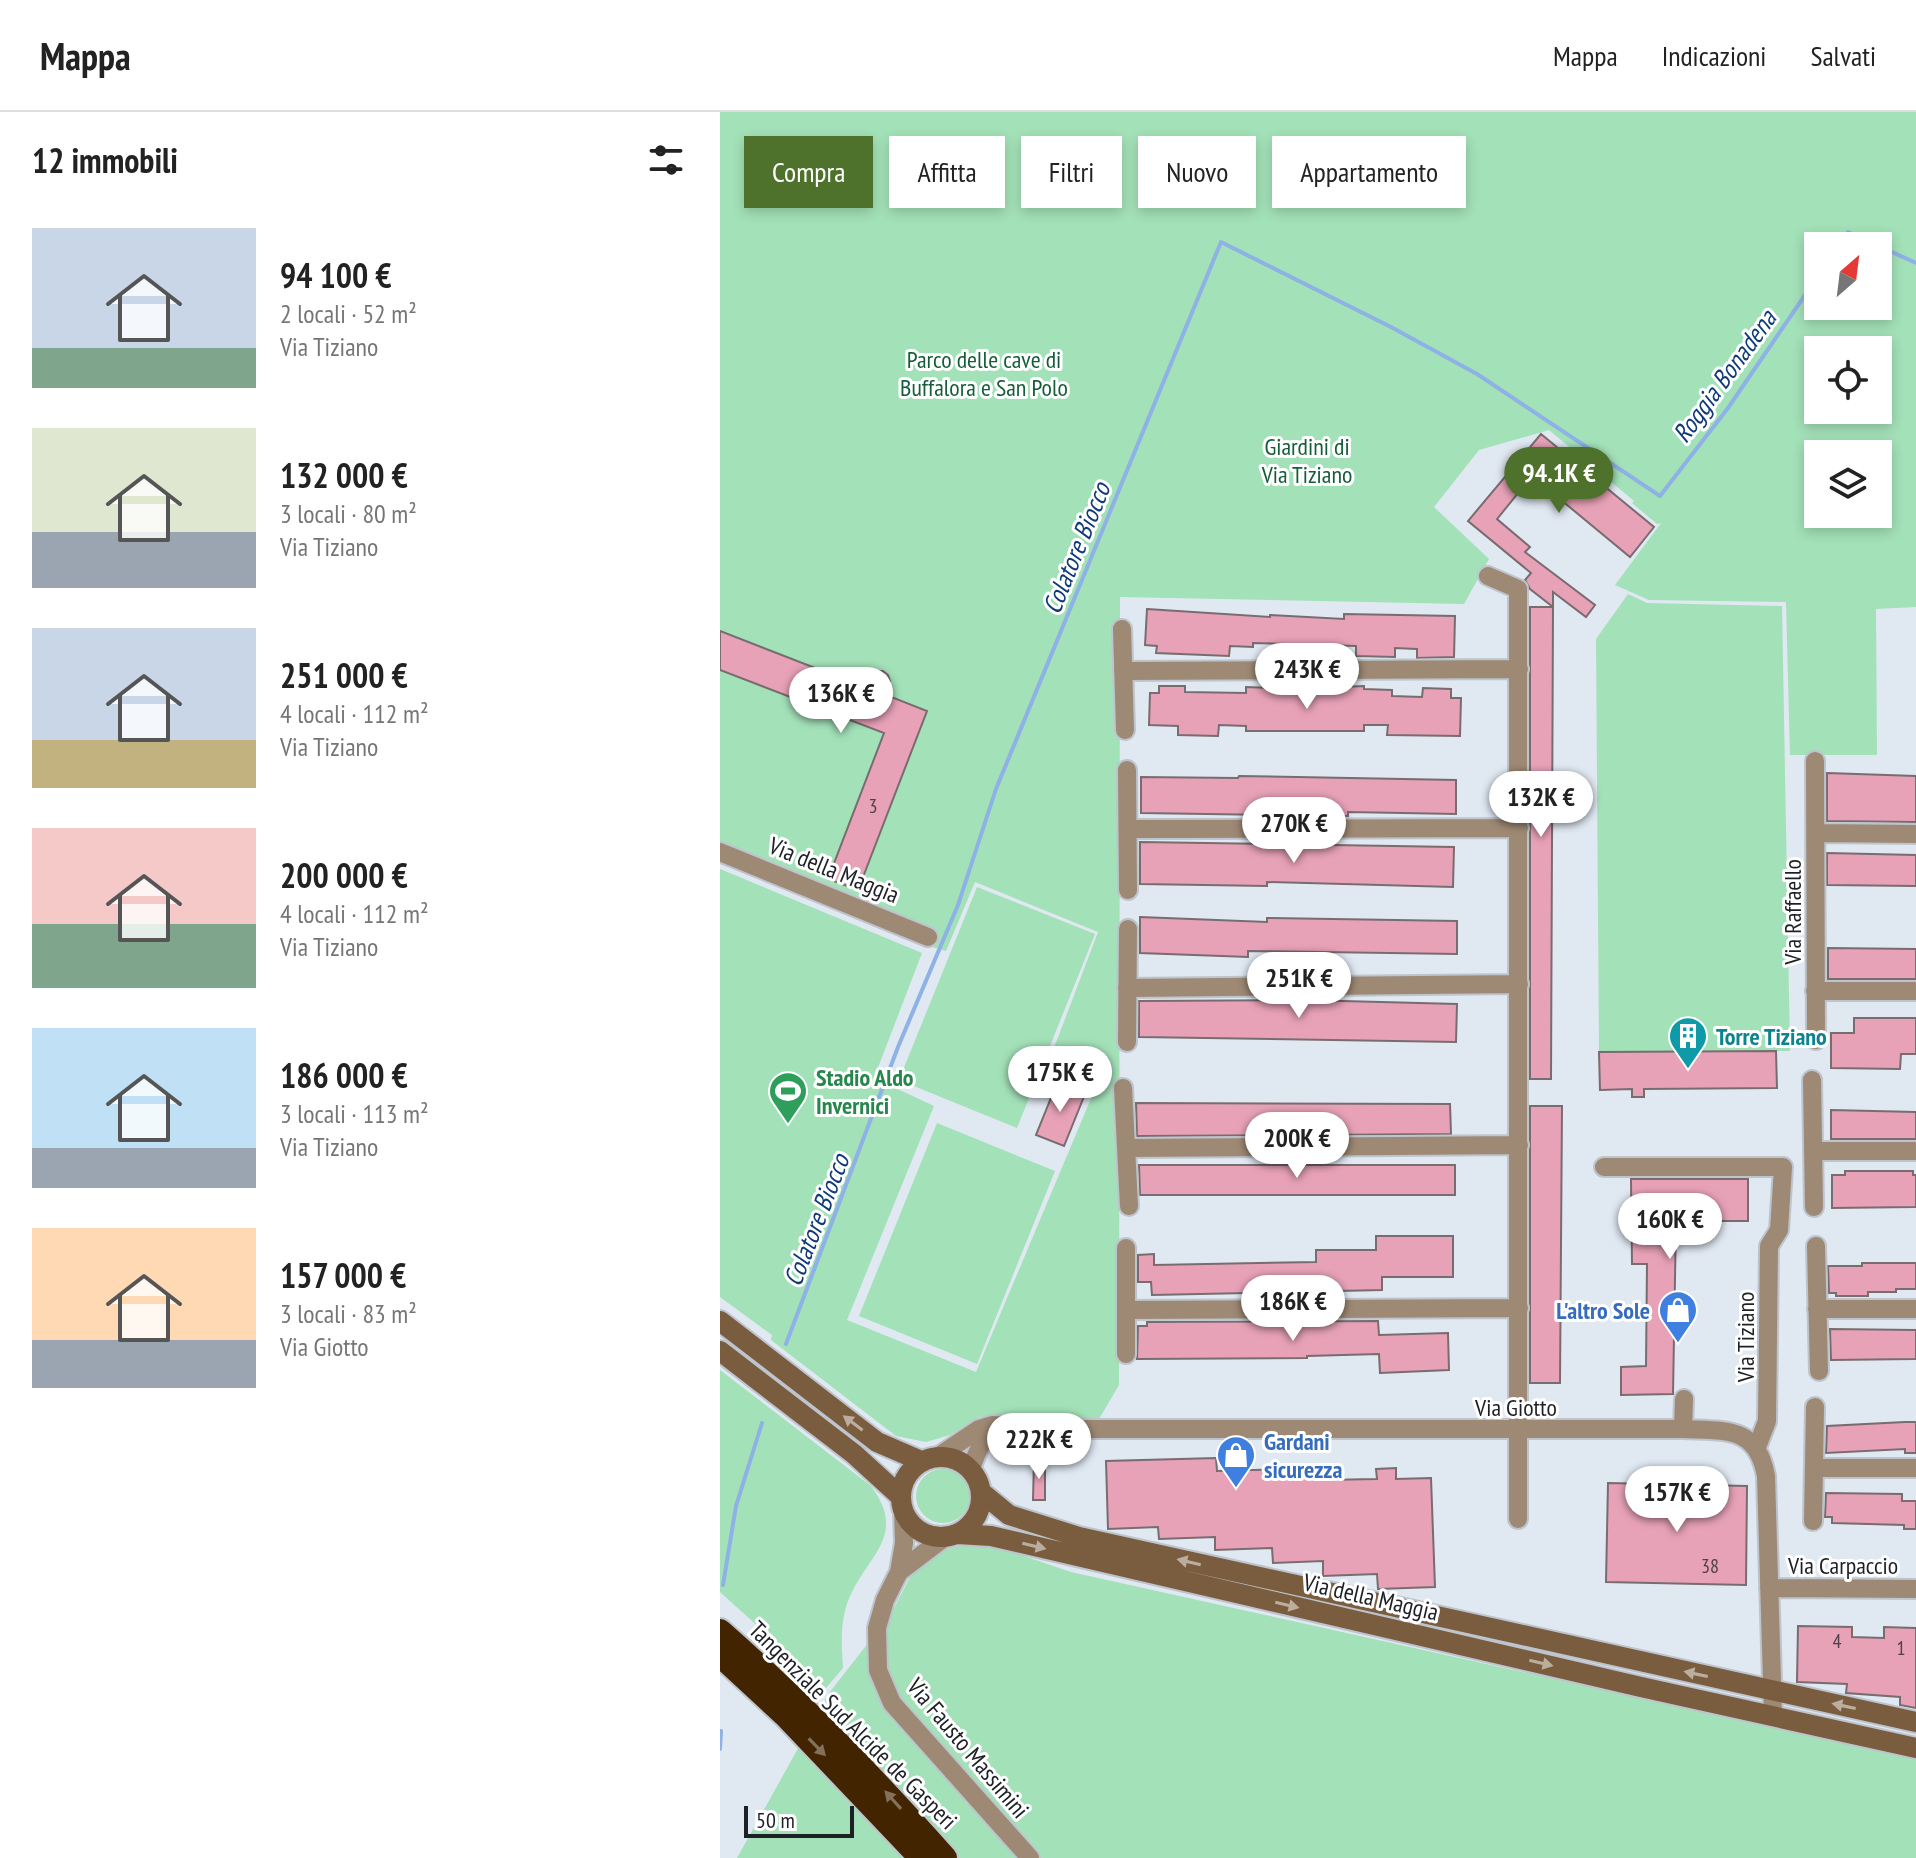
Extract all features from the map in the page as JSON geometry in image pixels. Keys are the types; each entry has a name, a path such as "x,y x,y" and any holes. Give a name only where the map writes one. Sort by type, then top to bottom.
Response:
{"highway":[{"name":"Tangenziale Sud Alcide de Gasperi","path":"720,1631 807,1711 945,1858"},
{"name":"Tangenziale Sud Alcide de Gasperi","path":"720,1655 786,1716 921,1858"}],"street":[{"path":"1488,576 1518,589 1518,1519"},
{"path":"1122,629 1125,730"},
{"path":"1123,671 1519,669"},
{"name":"Via Raffaello","path":"1815,761 1816,1040"},
{"path":"1127,770 1128,890"},
{"path":"1128,829 1519,828"},
{"name":"Via Raffaello","path":"1816,833 1916,834"},
{"name":"Via della Maggia","path":"720,852 928,937"},
{"path":"1127,1042 1128,929"},
{"path":"1127,988 1519,984"},
{"name":"Via Raffaello","path":"1815,991 1916,991"},
{"path":"1812,1080 1814,1207"},
{"path":"1123,1088 1129,1206"},
{"path":"1126,1148 1519,1145"},
{"path":"1813,1151 1916,1151"},
{"name":"Via Tiziano","path":"1604,1167 1783,1167 1779,1230 1769,1246 1767,1421 1757,1447"},
{"path":"1816,1246 1819,1371"},
{"path":"1126,1248 1126,1354"},
{"path":"1126,1310 1519,1308"},
{"path":"1817,1309 1916,1309"},
{"path":"720,1321 877,1442 930,1459 961,1462 971,1469 978,1480 981,1505 968,1527 951,1535 931,1536 919,1531 909,1521 902,1502 903,1482 910,1470 930,1459"},
{"path":"720,1351 854,1454 902,1502"},
{"path":"1683,1429 1684,1399"},
{"path":"1813,1521 1815,1407"},
{"name":"Via Giotto","path":"930,1459 979,1429 992,1425 1519,1431 1683,1429 1724,1431 1744,1436 1757,1447"},
{"name":"Via Giotto","path":"971,1469 980,1445 993,1431 1026,1427"},
{"path":"1757,1447 1766,1476 1773,1716"},
{"path":"1814,1468 1916,1468"},
{"name":"Via della Maggia","path":"981,1492 1009,1515 1079,1537 1916,1722"},
{"name":"Via Fausto Massimini","path":"902,1502 904,1543 899,1572 885,1600 877,1628 878,1670 892,1703 1030,1858"},
{"name":"Via della Maggia","path":"951,1535 991,1536 1916,1748"},
{"name":"Via Fausto Massimini","path":"899,1572 951,1535"},
{"name":"Via Carpaccio","path":"1769,1588 1916,1589"}],"green space":[{"name":"Parco delle cave di Buffalora e San Polo","path":"720,112 1916,112 1916,607 1876,609 1877,755 1790,755 1786,602 1649,600 1615,585 1661,523 1657,524 1549,430 1479,450 1434,507 1489,559 1464,604 1120,597 1119,1385 1099,1419 1007,1414 979,1417 950,1435 926,1442 896,1436 771,1340 772,1335 720,1297 720,869 922,953 874,1078 934,1106 847,1320 976,1372 1095,1089 1046,1069 1098,932 975,882 946,951 922,944 720,844"},
{"path":"1628,594 1647,603 1782,606 1790,1051 1599,1052 1596,639"},
{"path":"977,887 1095,934 1017,1128 899,1080"},
{"path":"937,1123 1055,1171 977,1364 859,1316"},
{"path":"720,1370 871,1486 882,1505 886,1521 884,1536 845,1611 842,1625 843,1668 826,1688 720,1592"},
{"path":"943,1469 962,1477 970,1496 962,1515 943,1523 924,1515 916,1496 924,1477"},
{"path":"971,1543 992,1545 1071,1572 1916,1759 1916,1858 737,1858 829,1693 891,1614 912,1573 931,1553"}],"building":[{"path":"1541,434 1654,527 1630,557 1532,476 1497,519 1530,547 1525,552 1595,605 1586,617 1553,592 1553,607 1530,589 1525,580 1531,573 1468,521"},
{"path":"1530,607 1553,607 1551,1079 1530,1079"},
{"path":"1147,609 1344,619 1344,614 1455,616 1454,657 1417,658 1417,649 1395,648 1395,657 1356,656 1356,646 1253,643 1253,647 1230,646 1229,656 1156,653 1157,646 1145,645"},
{"path":"720,631 864,687 871,671 883,671 890,681 886,695 927,711 858,890 828,879 884,733 720,670"},
{"path":"1159,686 1185,686 1185,692 1246,693 1246,687 1296,689 1364,686 1364,689 1392,690 1392,696 1422,697 1423,688 1451,689 1451,698 1461,698 1460,736 1387,735 1388,725 1364,725 1364,731 1246,731 1246,726 1219,725 1218,736 1178,735 1178,726 1149,725 1150,693 1159,693"},
{"path":"1827,773 1916,776 1916,822 1827,821"},
{"path":"1141,777 1456,780 1456,814 1141,813"},
{"path":"1140,842 1454,847 1453,887 1267,882 1267,886 1140,884"},
{"path":"1827,853 1916,855 1916,886 1827,885"},
{"path":"1140,917 1267,922 1267,918 1457,921 1457,954 1248,951 1248,957 1140,953"},
{"path":"1828,948 1916,949 1916,979 1828,979"},
{"path":"1304,1000 1457,1004 1456,1042 1139,1037 1139,1001"},
{"path":"1854,1018 1916,1018 1916,1054 1901,1054 1900,1069 1831,1068 1831,1033 1854,1033"},
{"name":"Torre Tiziano","path":"1776,1051 1777,1088 1644,1089 1644,1097 1632,1097 1632,1089 1600,1090 1599,1052"},
{"path":"1057,1083 1085,1094 1064,1146 1036,1135"},
{"path":"1136,1103 1450,1104 1451,1134 1137,1136"},
{"path":"1530,1106 1562,1106 1560,1383 1530,1383"},
{"path":"1831,1110 1916,1112 1916,1139 1831,1139"},
{"path":"1139,1165 1455,1165 1455,1195 1140,1195"},
{"path":"1845,1171 1913,1171 1916,1175 1916,1207 1832,1208 1832,1175 1845,1175"},
{"path":"1631,1179 1748,1179 1748,1221 1676,1221 1673,1394 1621,1395 1621,1367 1646,1366 1647,1264 1632,1264"},
{"path":"1376,1236 1453,1236 1453,1277 1382,1277 1382,1290 1152,1295 1151,1282 1138,1282 1138,1255 1154,1254 1154,1265 1316,1262 1316,1250 1376,1250"},
{"path":"1862,1263 1916,1263 1916,1289 1868,1292 1868,1296 1836,1296 1836,1293 1829,1293 1828,1266 1862,1266"},
{"path":"1378,1321 1379,1335 1448,1333 1449,1370 1380,1373 1379,1354 1307,1358 1137,1359 1138,1326 1147,1326 1147,1322"},
{"path":"1830,1329 1916,1330 1916,1359 1831,1360"},
{"path":"1916,1422 1916,1453 1905,1453 1905,1449 1826,1453 1827,1426"},
{"path":"1216,1458 1217,1471 1322,1468 1323,1480 1377,1479 1376,1469 1396,1468 1396,1479 1431,1478 1435,1587 1378,1589 1377,1574 1323,1576 1323,1561 1273,1563 1272,1548 1215,1550 1215,1537 1159,1539 1158,1527 1108,1529 1106,1461"},
{"path":"1034,1460 1045,1461 1045,1500 1033,1500"},
{"path":"1608,1483 1747,1486 1746,1585 1606,1582"},
{"path":"1826,1493 1902,1494 1902,1501 1916,1501 1916,1529 1904,1529 1904,1525 1832,1523 1832,1517 1825,1517"},
{"path":"1798,1626 1852,1627 1852,1637 1884,1638 1884,1627 1916,1628 1916,1708 1900,1705 1900,1697 1846,1693 1847,1684 1797,1682"}],"waterway":[{"name":"Colatore Biocco","path":"786,1344 898,1047 958,905 996,789 1221,242 1477,374 1660,496 1728,408 1804,297"},
{"name":"Roggia Bonadena","path":"1892,252 1916,263"},
{"name":"Colatore Biocco","path":"723,1585 736,1506 762,1423"},
{"name":"Colatore Biocco","path":"720,1749 721,1731"}],"place":[{"name":"Torre Tiziano","path":"1688,1070"},
{"name":"Stadio Aldo Invernici","path":"788,1125"},
{"name":"L'altro Sole","path":"1678,1344"},
{"name":"Gardani sicurezza","path":"1236,1489"}],"park label":[{"name":"Giardini di Via Tiziano","path":"1307,460"}]}
